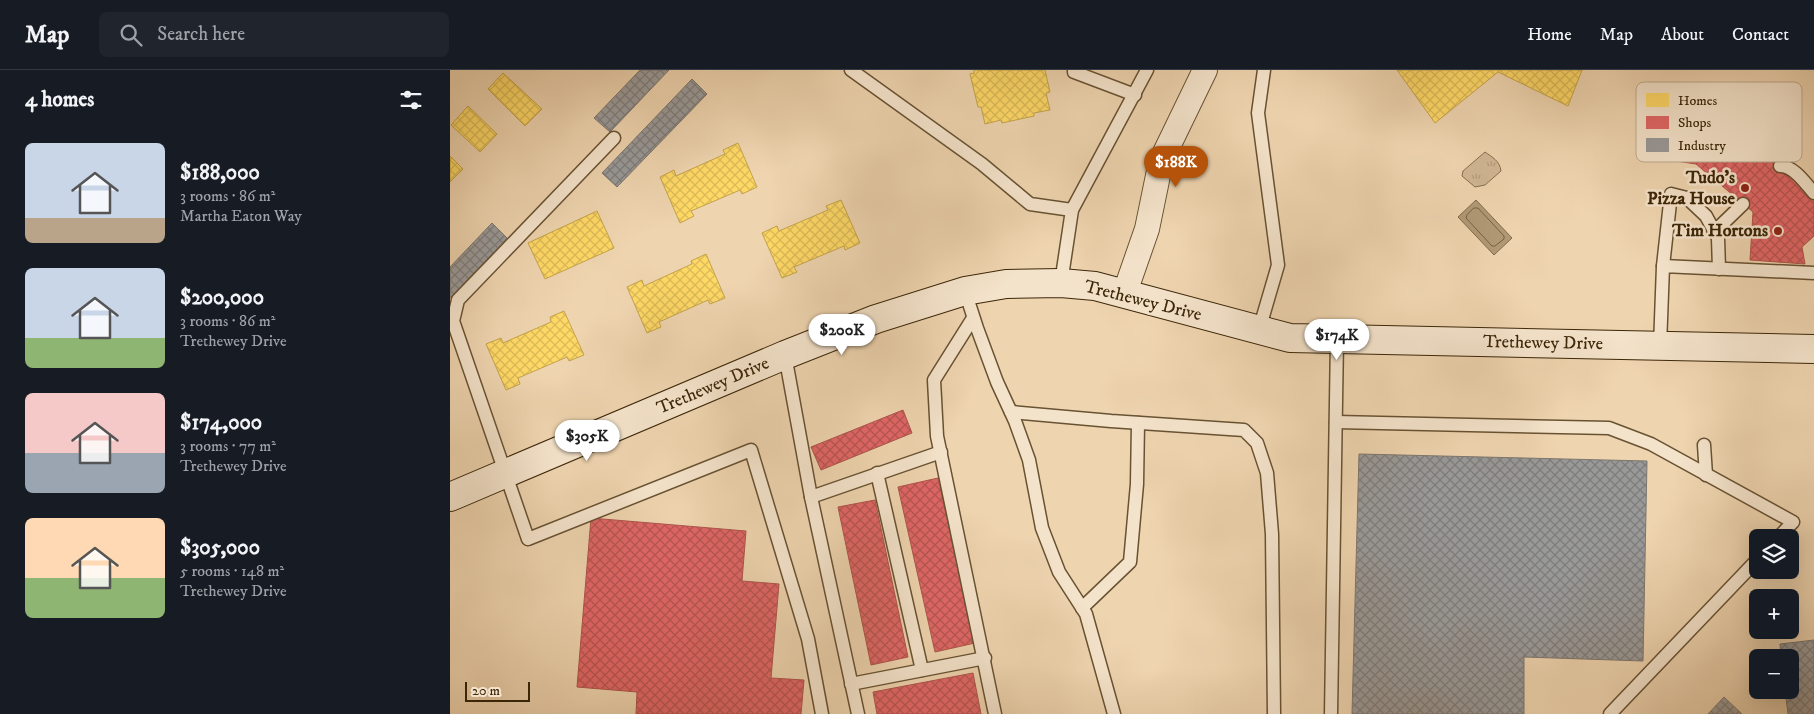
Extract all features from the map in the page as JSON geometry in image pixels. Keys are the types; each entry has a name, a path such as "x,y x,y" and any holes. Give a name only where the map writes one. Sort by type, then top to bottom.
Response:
{"main road":[{"name":"Trethewey Drive","path":"450,497 785,355 876,319 966,291 1006,284 1062,283 1095,286 1290,338 1814,348"}],"street":[{"path":"1124,295 1147,229 1161,161 1205,70"}],"lane":[{"path":"851,70 982,164 1030,204 1072,210"},
{"path":"1074,70 1074,72 1135,95"},
{"path":"1062,283 1072,210 1147,70"},
{"path":"1259,330 1278,265 1258,113 1264,70"},
{"path":"614,138 458,300 453,322 528,539 751,450 808,639 822,714"},
{"path":"1780,166 1786,166 1791,169 1814,193"},
{"path":"1660,346 1663,266 1671,194 1687,198 1706,216 1718,238 1719,268"},
{"path":"1714,232 1743,204"},
{"path":"1663,266 1814,273"},
{"path":"966,291 973,318 1029,460 1042,528 1059,572 1086,614 1114,714"},
{"path":"973,318 934,380 937,436 996,714"},
{"path":"1331,714 1337,339"},
{"path":"785,355 811,497 858,714"},
{"path":"1011,412 1244,430 1257,443 1267,473 1272,534 1274,714"},
{"path":"1336,422 1609,428 1651,444 1793,522 1786,529"},
{"path":"1082,608 1130,562 1137,484 1138,423"},
{"path":"1704,445 1706,475"},
{"path":"811,497 941,452"},
{"path":"877,473 922,670"},
{"path":"1610,714 1749,568"},
{"path":"851,684 985,658"}],"green space":[{"path":"1485,152 1497,162 1501,171 1485,185 1475,187 1462,176 1463,171"}],"water":[{"path":"1476,200 1512,238 1494,255 1458,217"}],"building: Homes":[{"path":"974,70 1045,70 1050,92 1046,93 1050,110 1034,113 1034,116 1002,123 1001,120 985,124 981,107 978,107 970,74 974,73"},
{"path":"1397,70 1582,70 1568,106 1498,72 1435,123"},
{"path":"503,73 542,109 525,126 488,89"},
{"path":"468,106 497,134 480,152 451,125"},
{"path":"738,143 757,187 742,194 740,190 691,211 694,216 680,223 660,177 674,170 676,176 725,154 723,150"},
{"path":"450,156 463,169 450,182"},
{"path":"841,200 860,243 845,250 844,246 794,267 797,272 782,278 762,233 777,226 779,231 828,210 826,206"},
{"path":"597,211 614,248 545,279 528,243"},
{"path":"706,254 725,298 710,304 708,300 659,322 661,327 647,333 627,287 642,280 644,286 692,264 691,261"},
{"path":"564,311 584,355 569,361 567,357 518,378 520,384 506,390 486,344 501,338 503,343 551,322 550,317"}],"building: Shops":[{"path":"1683,162 1778,162 1814,198 1814,236 1802,247 1805,264 1750,260 1753,212 1696,164"},
{"path":"903,410 912,433 821,470 811,447"},
{"path":"938,478 975,643 935,652 898,487"},
{"path":"875,500 908,657 871,665 838,507"},
{"path":"591,518 746,531 742,581 779,584 771,678 804,680 801,714 636,714 637,692 577,687"},
{"path":"973,673 981,714 877,714 873,692"}],"building: Industry":[{"path":"640,70 669,70 610,132 594,118"},
{"path":"692,79 707,94 617,187 602,173"},
{"path":"492,223 507,238 450,298 450,267"},
{"path":"1359,454 1647,461 1643,661 1524,657 1524,714 1352,714"},
{"path":"1814,640 1814,714 1788,714 1786,699 1799,699 1799,649 1780,649 1780,644"},
{"path":"1724,697 1742,714 1708,714"}],"place":[{"name":"Tudo's Pizza House","path":"1745,188"},
{"name":"Tim Hortons","path":"1778,231"}]}
